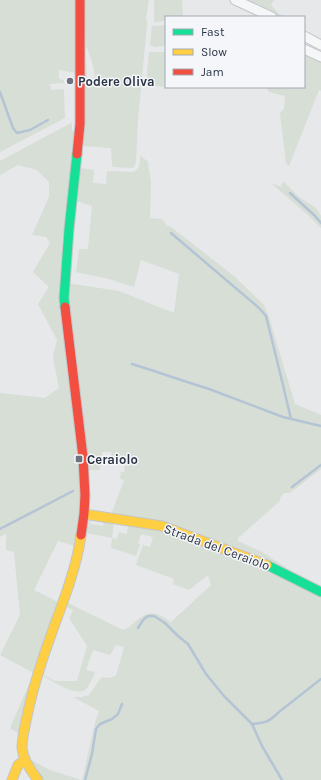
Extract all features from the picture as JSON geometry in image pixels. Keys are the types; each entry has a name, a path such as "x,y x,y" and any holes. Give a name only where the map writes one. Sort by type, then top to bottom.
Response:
{"main road":[{"path":"38,780 24,760 22,751 30,701 37,676 75,568 80,546 84,514 85,495 83,457 64,298 64,280 80,124 80,0"},
{"name":"Strada del Ceraiolo","path":"84,514 162,526 265,564 321,592"},
{"path":"12,780 18,765 24,760"}],"street":[{"path":"235,0 270,16"},
{"path":"305,36 321,44"},
{"path":"305,49 321,57"}],"shaded area":[{"path":"0,0 77,0 76,73 59,70 59,79 64,80 64,83 50,84 51,90 64,89 65,118 0,152"},
{"path":"85,0 149,0 146,18 147,24 138,120 136,162 133,168 113,167 111,148 82,146 86,59 87,78 95,78 92,62 86,46"},
{"path":"154,0 182,0 183,16 165,16 165,21 154,22"},
{"path":"241,0 274,0 271,5 282,16 276,16"},
{"path":"165,25 165,46 155,47 150,45 152,26"},
{"path":"149,52 165,52 165,87 146,85"},
{"path":"305,52 321,60 321,91 319,90 289,166 286,163 280,113 284,109 285,96 269,92 267,88 305,88"},
{"path":"71,123 72,131 75,131 62,243 81,489 75,546 58,541 34,590 58,602 19,734 10,728 34,673 0,655 20,615 14,552 6,550 6,534 0,537 0,393 45,398 59,388 53,357 57,340 38,304 49,287 33,272 50,243 46,237 32,235 49,197 49,182 37,170 18,165 0,175 0,161"},
{"path":"140,155 148,162 151,182 150,218 162,219 167,226 171,227 234,276 264,305 295,404 321,415 321,469 290,493 284,493 280,498 280,501 238,538 238,541 262,552 294,573 111,515 124,480 120,479 121,472 124,472 126,459 111,457 111,452 102,452 100,470 88,470 67,283 119,291 174,313 179,274 141,260 134,287 109,279 76,272 79,249 88,249 92,206 74,200 80,168 94,170 93,183 106,184 107,171 135,171 139,165"},
{"path":"283,181 299,197 316,208 321,216 321,228 271,183 281,187"},
{"path":"91,517 90,524 103,526 104,519 114,521 112,538 86,533"},
{"path":"128,523 180,534 321,595 321,780 82,780 99,711 73,697 89,695 100,679 103,677 110,678 116,676 124,647 116,645 110,655 93,650 86,670 95,672 86,689 82,691 70,690 42,675 55,681 77,681 87,646 69,618 73,610 65,606 66,602 123,630 141,617 150,614 162,616 171,622 211,585 208,575 189,590 173,584 174,579 136,565 143,545 150,547 153,537 141,534 138,543 140,544 136,556 111,548 112,538 117,539 119,532 127,534"},
{"path":"29,759 50,770 81,780 43,780"}],"waterway":[{"path":"0,92 13,128 17,133 30,130 48,120"},
{"path":"290,193 321,223"},
{"path":"171,233 259,308 266,316 291,419"},
{"path":"132,364 209,389 283,417 321,426"},
{"path":"292,487 321,465"},
{"path":"0,529 73,491"},
{"path":"138,628 143,620 148,616 154,616 165,623 188,644 206,674 224,696 252,724 262,746 282,780"},
{"path":"252,724 269,720 321,679"},
{"path":"85,780 92,754 96,729 100,724 112,719 118,714 122,704"}],"traffic: fast":[{"path":"65,307 64,298 69,229 77,154"},
{"path":"267,565 321,592"}],"traffic: slow":[{"path":"84,514 162,526 267,565"},
{"path":"38,780 24,757 22,748 23,735 35,684 66,594 78,552 81,535"},
{"path":"12,780 18,765 25,760"}],"traffic: jam":[{"path":"77,154 80,124 80,0"},
{"path":"65,307 83,457 85,495 81,535"}],"place":[{"name":"Podere Oliva","path":"70,81"},
{"name":"Ceraiolo","path":"79,459"}]}
